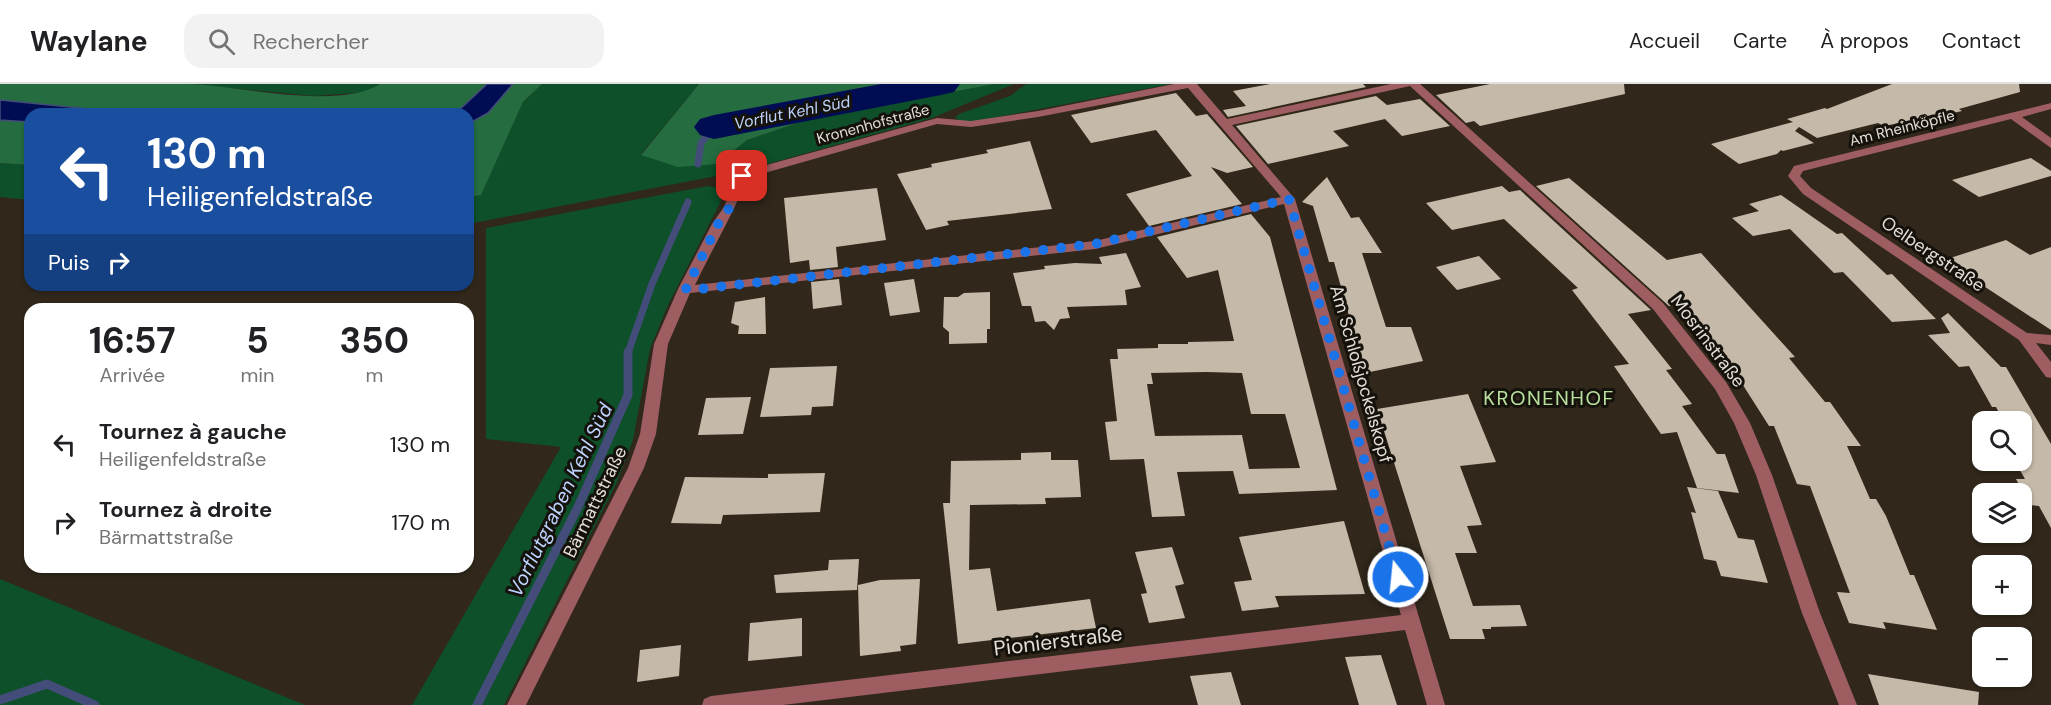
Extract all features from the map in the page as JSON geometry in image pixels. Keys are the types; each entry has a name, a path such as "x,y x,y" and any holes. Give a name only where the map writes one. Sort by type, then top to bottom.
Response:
{"street":[{"name":"Am Schloßjockelskopf","path":"1191,84 1289,199 1436,705"},
{"name":"Kronenhofstraße","path":"742,176 937,121 971,124 1038,114 1191,84"},
{"path":"1223,123 1407,84"},
{"name":"Mosrinstraße","path":"1413,84 1658,306 1721,386 1742,423 1764,475 1811,613 1848,705"},
{"name":"Am Rheinköpfle","path":"1798,170 2051,106"},
{"path":"2013,115 2051,144"},
{"name":"Oelbergstraße","path":"1798,170 1794,176 1807,191 2024,337 2051,373"},
{"name":"Bärmattstraße","path":"516,705 636,468 648,434 661,344 718,224 730,207 742,176"},
{"path":"686,289 1095,244 1289,199"},
{"path":"2024,337 2051,340"},
{"name":"Pionierstraße","path":"711,705 1411,622"}],"green space":[{"path":"0,84 187,84 286,94 339,96 361,92 380,84 487,84 461,108 79,108 0,100"},
{"path":"190,84 380,84 367,92 314,96"},
{"path":"513,84 542,84 523,102 481,195 474,196 474,121 488,113"},
{"path":"542,84 699,84 641,154 717,164 747,140 812,118 995,84 1014,84 932,118 742,171 474,223 474,196 481,194 523,102"},
{"path":"699,84 995,84 812,118 747,140 717,164 678,167 641,155"},
{"path":"1026,84 1171,84 976,121 961,121 955,118 959,114 1010,96"},
{"path":"0,120 24,122 24,165 0,163"},
{"path":"0,163 24,165 24,199 0,197"},
{"path":"708,186 719,188 722,199 668,305 650,349 633,440 617,482 504,705 412,705 561,447 486,439 486,228"},
{"path":"0,579 305,705 0,705"}],"shaded area":[{"path":"487,84 513,84 488,113 474,121 474,108 461,108"},
{"path":"0,100 79,108 24,108 24,122 0,120"}],"building":[{"path":"1270,84 1363,84 1366,87 1228,117 1223,110 1246,106 1233,91"},
{"path":"1490,84 1624,84 1625,94 1480,126 1474,121 1466,123 1436,95"},
{"path":"1892,84 2019,84 2020,92 1959,109 1962,111 1884,126 1878,123 1817,138 1799,127 1795,131 1814,143 1781,150 1777,154 1739,164 1711,144 1793,122 1787,119 1827,109"},
{"path":"1176,93 1196,116 1207,114 1253,167 1227,173 1211,167 1242,204 1149,226 1126,194 1192,176 1156,130 1091,143 1071,115"},
{"path":"1376,96 1387,105 1420,99 1450,126 1402,136 1385,119 1333,131 1349,146 1268,164 1236,126"},
{"path":"1030,141 1052,209 947,221 949,225 926,230 897,174 932,167 931,164 988,153 986,150"},
{"path":"2031,158 2051,171 2051,176 1979,197 1952,180"},
{"path":"1327,177 1351,218 1359,217 1382,253 1362,253 1386,327 1411,327 1423,361 1365,373 1334,262 1329,262 1313,206 1302,202"},
{"path":"1569,178 1667,260 1701,253 1795,357 1789,358 1825,402 1830,402 1861,446 1847,446 1870,499 1876,499 1886,516 1910,575 1914,575 1937,630 1883,622 1886,629 1849,623 1837,592 1850,593 1810,486 1797,484 1774,426 1769,426 1741,382 1698,326 1678,305 1669,306 1536,186"},
{"path":"1502,186 1509,192 1520,190 1651,310 1628,314 1672,369 1666,370 1692,404 1682,406 1717,454 1725,454 1739,493 1697,488 1677,432 1661,434 1614,366 1629,364 1572,290 1578,288 1504,219 1452,230 1426,203"},
{"path":"877,188 886,240 836,247 838,267 810,270 809,260 790,263 784,198"},
{"path":"1781,195 1837,234 1842,233 1887,275 1892,274 1936,319 1892,322 1843,272 1834,273 1790,229 1753,236 1732,218 1759,211 1749,204"},
{"path":"1251,214 1270,237 1337,490 1239,494 1233,471 1177,472 1185,516 1152,517 1144,459 1110,460 1105,422 1117,421 1110,359 1118,359 1117,349 1158,348 1158,344 1234,341 1218,270 1187,278 1157,237","holes":["1151,373 1242,373 1251,414 1285,414 1300,468 1249,469 1242,435 1155,436 1147,384 1153,384"]},
{"path":"2006,240 2030,255 2051,247 2051,330 1944,260"},
{"path":"1126,253 1141,287 1125,290 1127,305 1067,307 1070,318 1060,319 1054,330 1045,321 1035,322 1031,306 1022,306 1013,273 1045,269 1044,266 1075,263 1102,264 1099,257"},
{"path":"1479,256 1501,279 1457,290 1436,267"},
{"path":"839,279 842,305 813,309 811,282"},
{"path":"914,279 920,312 890,316 884,283"},
{"path":"990,292 990,329 987,329 987,343 949,344 949,332 943,327 944,297 958,297 964,293"},
{"path":"765,297 766,334 738,334 739,326 731,323 735,302"},
{"path":"1948,313 2001,367 2006,367 2032,411 1998,411 1996,407 1992,407 1969,366 1959,367 1928,335 1950,333 1941,318"},
{"path":"837,366 833,406 812,407 811,415 760,417 770,368"},
{"path":"1468,394 1496,462 1460,466 1482,525 1467,526 1477,553 1455,553 1473,606 1520,605 1527,626 1482,629 1485,639 1450,639 1377,409"},
{"path":"751,397 743,434 698,435 706,398"},
{"path":"2032,411 2051,444 2051,528 2039,506 2032,505 2032,483 2018,483 2016,479 2025,479 2020,471 2032,471"},
{"path":"1051,452 1051,460 1078,460 1081,497 1045,498 1046,504 970,505 969,570 990,568 997,611 1090,599 1096,628 958,644 943,503 950,503 951,461 1021,460 1021,453"},
{"path":"825,473 820,512 723,515 721,524 671,523 685,477 768,478 768,474"},
{"path":"1687,487 1718,491 1738,538 1754,540 1768,583 1721,576 1716,561 1704,559 1691,512 1696,513"},
{"path":"1344,521 1365,594 1275,596 1279,607 1242,611 1234,582 1252,580 1239,537"},
{"path":"1172,547 1184,584 1175,586 1185,618 1149,623 1141,594 1147,593 1135,552"},
{"path":"859,559 857,590 776,593 774,575 828,570 829,560"},
{"path":"920,579 916,644 900,646 901,651 860,656 858,585 880,580"},
{"path":"802,618 802,656 748,661 750,623"},
{"path":"681,645 679,676 637,682 640,650"},
{"path":"1381,655 1397,705 1359,705 1345,657"},
{"path":"1231,672 1241,705 1198,705 1190,676"},
{"path":"1868,674 1979,692 1978,705 1879,705"}],"waterway":[{"name":"Vorflut Kehl Süd","path":"714,127 941,84"},
{"name":"Vorflutgraben Kehl Süd","path":"698,164 701,143 714,127"},
{"name":"Vorflutgraben Kehl Süd","path":"628,353 652,284 688,202"},
{"name":"Vorflutgraben Kehl Süd","path":"477,705 578,507 628,395 628,353"},
{"name":"Vorflutgraben Kehl Süd","path":"0,700 47,684 95,705"}],"district":[{"name":"KRONENHOF","path":"1549,398"}],"route":[{"path":"742,176 730,207 718,224 686,289 1095,244 1289,199 1298,223 1398,577"}]}
